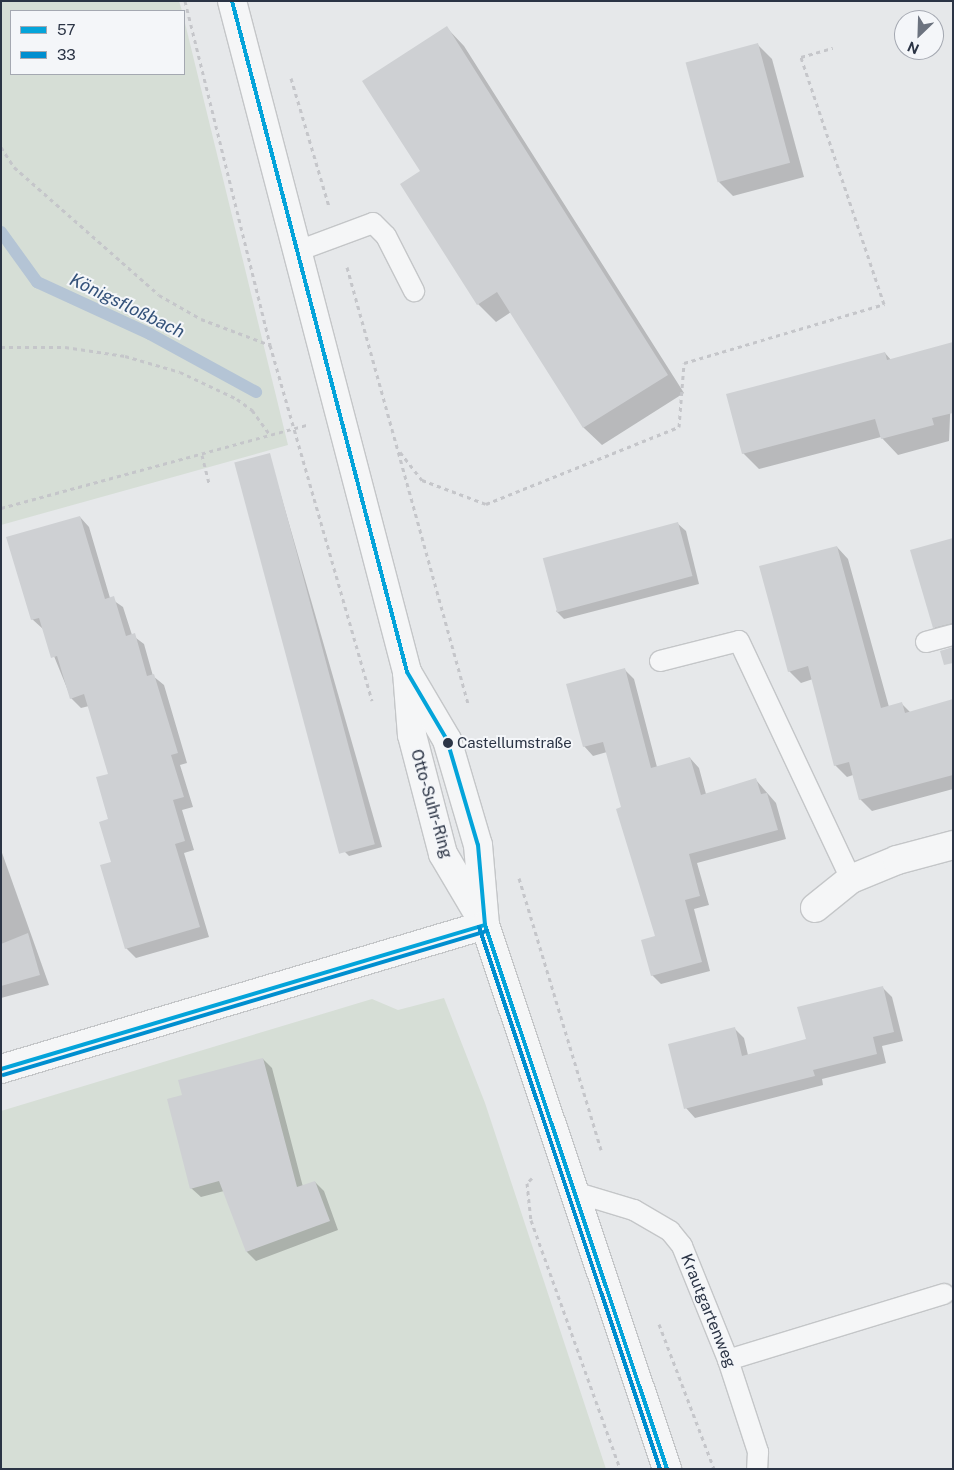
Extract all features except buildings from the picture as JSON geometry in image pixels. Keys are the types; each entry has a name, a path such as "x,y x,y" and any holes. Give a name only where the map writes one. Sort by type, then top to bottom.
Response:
{"street":[{"name":"Otto-Suhr-Ring","path":"232,1 338,417 407,672 412,735 443,854 485,925 571,1191 667,1469"},
{"name":"Otto-Suhr-Ring","path":"407,672 447,740 478,845 485,925"},
{"path":"815,908 852,879 897,860 953,845"},
{"path":"1,1069 485,925"}],"lane":[{"path":"295,252 373,223 386,236 414,291"},
{"path":"926,642 953,635"},
{"path":"660,661 739,641 852,879"},
{"name":"Krautgartenweg","path":"571,1191 616,1201 670,1232 682,1246 728,1360 758,1452 757,1469"},
{"path":"728,1360 944,1294"}],"path":[{"path":"185,1 270,345 375,711"},
{"path":"398,450 422,480 486,504 679,427 684,363 884,304 801,57 832,48"},
{"path":"1,147 14,166 159,295 201,319 270,345"},
{"path":"1,347 65,347 125,356 180,372 237,398 252,410 270,436"},
{"path":"1,508 338,417"},
{"path":"202,455 209,484"},
{"path":"527,1183 531,1220 620,1469"}],"shaded area":[{"path":"1,1 179,1 182,10 10,10 10,75 185,75 185,23 288,445 1,525"},
{"path":"444,998 485,1103 606,1469 1,1469 1,1111 372,999 398,1010"}],"waterway":[{"name":"Königsfloßbach","path":"1,232 37,282 150,334 256,392"}],"transit line":[{"name":"57","path":"232,1 407,672 447,740 478,845 485,925 667,1469"},
{"name":"57","path":"1,1069 485,925"},
{"name":"33","path":"479,927 660,1469"},
{"name":"33","path":"3,1075 487,931"}],"place":[{"name":"Castellumstraße","path":"448,743"}]}
